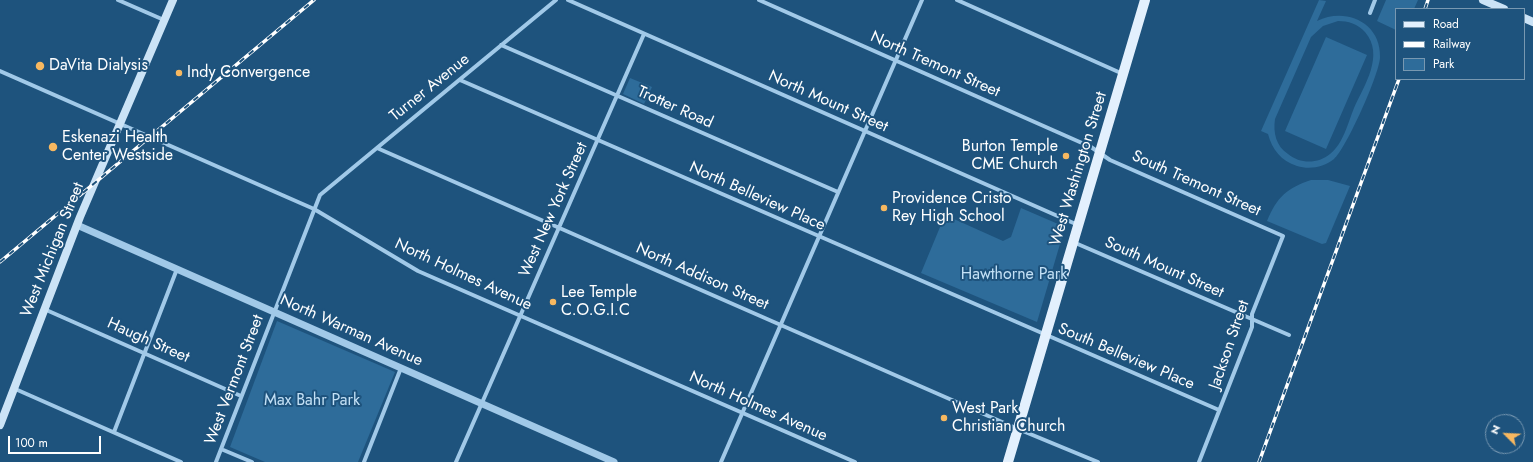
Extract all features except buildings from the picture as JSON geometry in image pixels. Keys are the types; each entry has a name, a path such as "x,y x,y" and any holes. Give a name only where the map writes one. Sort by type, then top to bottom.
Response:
{"main road":[{"name":"West Michigan Street","path":"0,425 77,225 174,0"},
{"name":"West Washington Street","path":"1008,462 1145,0"},
{"path":"1483,0 1502,8"}],"street":[{"path":"118,0 165,20"},
{"name":"Turner Avenue","path":"320,195 556,0"},
{"name":"North Mount Street","path":"568,0 1078,225"},
{"name":"North Tremont Street","path":"759,0 1091,146 1100,153"},
{"path":"721,462 922,0"},
{"path":"957,0 1124,74"},
{"path":"1370,13 1376,0"},
{"name":"West New York Street","path":"456,462 644,34"},
{"name":"Trotter Road","path":"501,45 838,192"},
{"name":"North Holmes Avenue","path":"0,71 314,209 412,268 855,462"},
{"name":"North Belleview Place","path":"460,80 1045,335"},
{"name":"North Addison Street","path":"377,148 1018,429 1098,462"},
{"name":"South Tremont Street","path":"1100,153 1110,160 1283,236"},
{"name":"West Vermont Street","path":"216,462 320,195"},
{"name":"North Warman Avenue","path":"77,225 614,462"},
{"name":"Jackson Street","path":"1199,462 1252,327 1252,314 1283,236"},
{"name":"South Mount Street","path":"1073,242 1289,335"},
{"path":"114,432 177,269"},
{"name":"Haugh Street","path":"44,309 241,396"},
{"name":"South Belleview Place","path":"1045,335 1219,410"},
{"path":"364,462 401,368"},
{"path":"14,388 181,462"},
{"path":"221,449 252,462"}],"green space":[{"path":"1319,0 1326,1 1317,21 1328,17 1350,17 1368,27 1375,35 1379,45 1379,66 1369,94 1354,127 1334,159 1317,167 1307,168 1291,164 1278,154 1272,145 1268,134 1261,131","holes":["1342,21 1349,22 1359,27 1365,32 1371,41 1373,50 1371,70 1354,108 1345,133 1335,150 1320,160 1309,162 1298,160 1284,151 1278,143 1274,129 1275,119 1311,37 1323,26"]},
{"path":"1386,0 1418,0 1414,8 1395,8 1395,30 1377,21"},
{"path":"1326,37 1367,55 1326,149 1285,131"},
{"path":"630,78 652,87 644,104 623,94"},
{"path":"1311,180 1328,180 1350,186 1326,243 1322,244 1267,221 1275,206 1284,194 1295,186"},
{"name":"Hawthorne Park","path":"1021,208 1065,227 1037,322 921,273 945,215 1003,241 1011,237"},
{"name":"Max Bahr Park","path":"277,321 395,372 358,462 265,462 230,447"}],"railway":[{"path":"0,262 314,0"},
{"path":"1425,8 1428,0"},
{"path":"1259,462 1399,80"}],"place":[{"name":"DaVita Dialysis","path":"40,66"},
{"name":"Indy Convergence","path":"179,73"},
{"name":"Eskenazi Health Center Westside","path":"53,147"},
{"name":"Burton Temple CME Church","path":"1066,156"},
{"name":"Providence Cristo Rey High School","path":"884,208"},
{"name":"Lee Temple C.O.G.I.C","path":"553,302"},
{"name":"West Park Christian Church","path":"944,418"}]}
